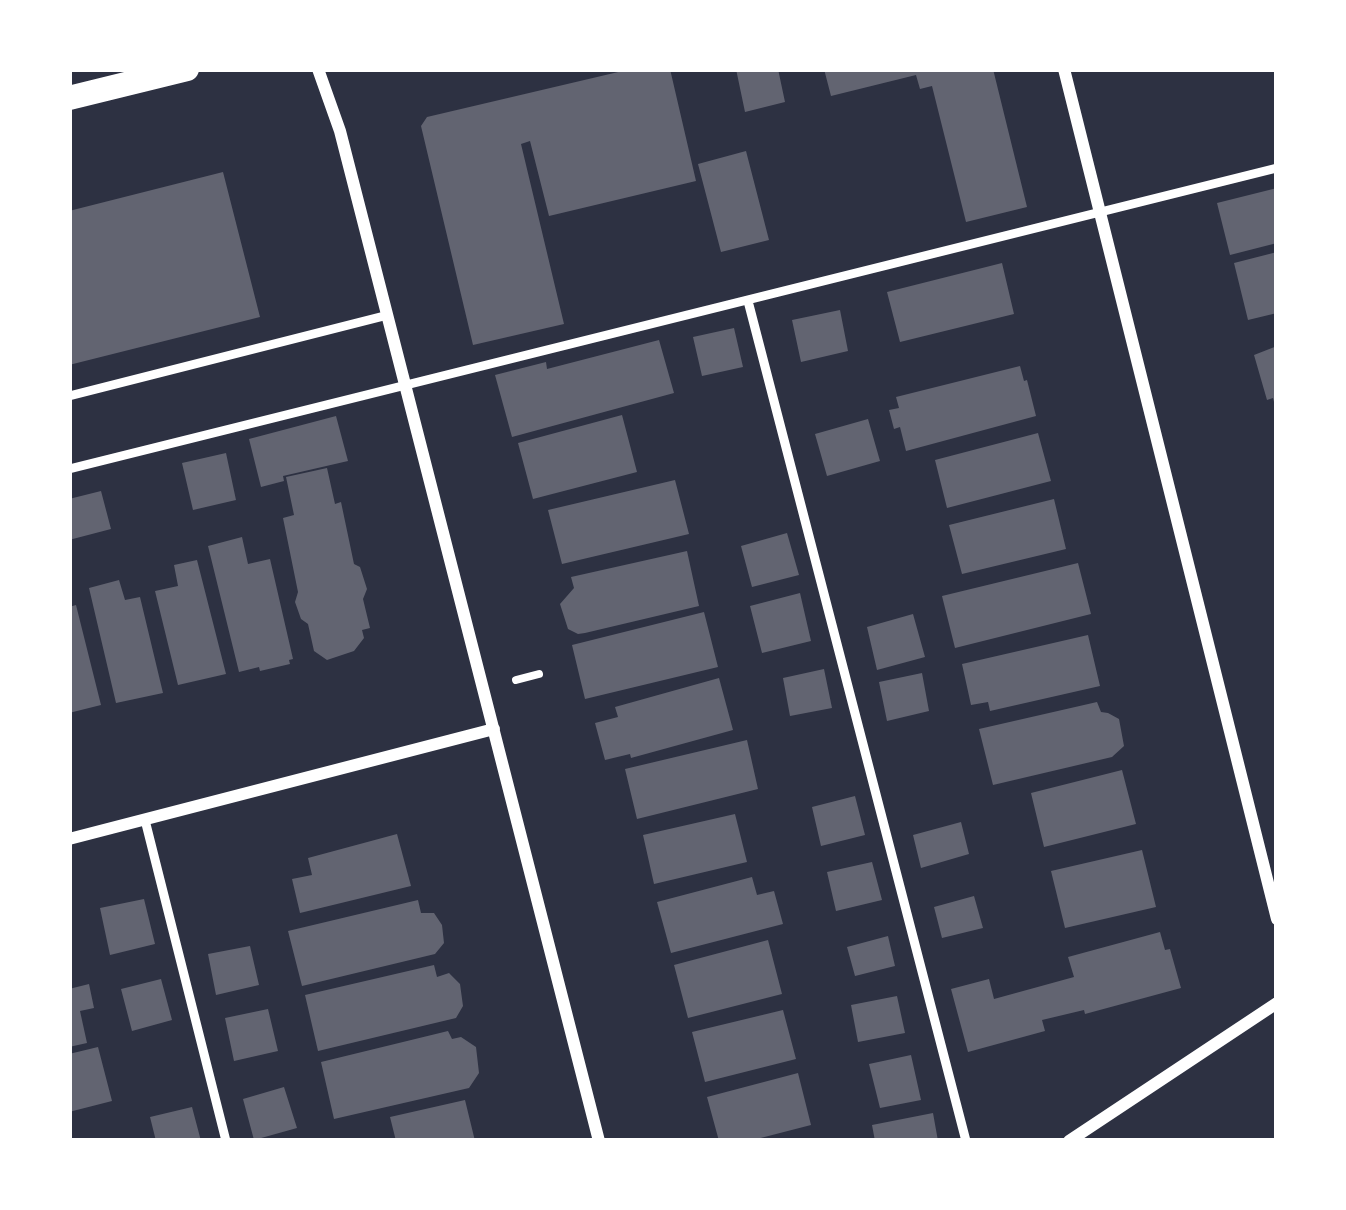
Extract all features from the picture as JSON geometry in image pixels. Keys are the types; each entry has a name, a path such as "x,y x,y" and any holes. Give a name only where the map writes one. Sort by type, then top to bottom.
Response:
{"main road":[{"path":"69,98 187,69"}],"street":[{"path":"318,69 340,131 598,1141"},
{"path":"1064,69 1277,920"},
{"path":"69,838 494,728"},
{"path":"1069,1141 1277,1003"}],"lane":[{"path":"69,469 1277,168"},
{"path":"748,301 966,1141"},
{"path":"69,396 388,315"},
{"path":"145,820 226,1141"}],"path":[{"path":"516,680 539,674"}],"building":[{"path":"631,69 670,69 696,181 549,216 530,141 521,144 564,324 473,345 421,126 427,117"},
{"path":"736,69 778,69 785,102 745,112"},
{"path":"824,69 993,69 1027,207 966,222 932,86 920,89 916,75 831,96"},
{"path":"746,151 769,240 721,252 698,164"},
{"path":"223,172 260,317 69,365 69,211"},
{"path":"1277,188 1277,243 1230,255 1217,203"},
{"path":"1277,252 1277,313 1248,320 1234,263"},
{"path":"1002,263 1014,314 900,342 887,292"},
{"path":"840,310 848,351 801,362 792,320"},
{"path":"734,328 743,367 702,376 693,337"},
{"path":"659,340 674,393 512,437 495,375 546,362 547,369"},
{"path":"1277,346 1275,406 1273,398 1267,400 1254,355"},
{"path":"1020,366 1036,416 906,451 900,427 894,429 889,410 899,408 896,397"},
{"path":"622,415 637,472 533,499 518,443"},
{"path":"336,416 348,461 283,476 284,481 261,487 249,439"},
{"path":"868,419 880,461 827,476 815,434"},
{"path":"1038,433 1051,481 947,508 935,460"},
{"path":"226,453 236,500 193,510 182,463"},
{"path":"327,468 335,504 341,502 354,564 360,567 367,589 363,599 370,628 362,630 364,638 354,651 327,660 314,651 308,624 295,602 298,592 283,518 294,515 286,477"},
{"path":"675,480 689,534 562,564 548,510"},
{"path":"101,491 111,529 69,540 69,499"},
{"path":"1054,499 1066,549 962,574 949,525"},
{"path":"787,533 799,575 752,587 741,546"},
{"path":"242,537 248,564 270,559 293,659 290,664 239,672 208,546"},
{"path":"687,551 699,606 585,633 568,629 560,604 574,588 571,577"},
{"path":"197,560 226,674 178,685 155,591 178,586 174,565"},
{"path":"1078,563 1091,614 955,648 942,596"},
{"path":"119,580 125,600 140,597 163,693 116,703 89,588"},
{"path":"800,593 811,641 762,653 750,606"},
{"path":"76,605 101,705 69,713 69,607"},
{"path":"704,612 718,667 585,699 572,645"},
{"path":"913,614 925,657 877,670 867,627"},
{"path":"1088,635 1100,686 990,711 988,702 971,705 962,664"},
{"path":"824,669 832,708 790,716 783,678"},
{"path":"922,673 929,711 887,721 879,682"},
{"path":"719,678 733,730 631,758 630,754 605,760 595,723 618,717 615,707"},
{"path":"1097,702 1101,712 1119,719 1124,746 1112,757 993,785 979,729"},
{"path":"747,740 758,789 637,819 625,769"},
{"path":"1122,770 1136,824 1044,847 1031,793"},
{"path":"855,796 865,835 821,846 812,807"},
{"path":"735,814 747,862 654,884 643,835"},
{"path":"961,822 969,854 921,868 913,835"},
{"path":"397,834 411,886 300,913 292,879 312,875 308,858"},
{"path":"1142,850 1156,907 1065,928 1051,871"},
{"path":"872,862 882,900 836,911 827,872"},
{"path":"752,877 757,895 774,891 783,924 671,953 657,902"},
{"path":"974,896 983,928 942,938 934,907"},
{"path":"144,899 155,944 110,955 100,908"},
{"path":"418,900 421,913 434,913 442,925 444,943 435,954 302,986 288,931"},
{"path":"1160,932 1181,988 1085,1014 1084,1010 1042,1020 1045,1031 968,1052 951,989 989,979 994,999 1074,977 1068,957"},
{"path":"888,936 895,966 855,976 847,947"},
{"path":"768,940 782,994 688,1018 674,965"},
{"path":"250,946 259,985 216,995 208,954"},
{"path":"434,965 437,977 449,973 460,984 463,1006 456,1018 318,1051 305,995"},
{"path":"161,979 172,1020 132,1031 121,989"},
{"path":"89,984 94,1008 80,1011 87,1043 69,1047 69,989"},
{"path":"897,996 905,1033 858,1042 851,1005"},
{"path":"268,1009 278,1051 234,1061 225,1018"},
{"path":"783,1010 796,1059 705,1082 692,1032"},
{"path":"448,1031 452,1039 461,1037 476,1047 479,1073 469,1088 334,1119 321,1062"},
{"path":"98,1047 112,1101 69,1112 69,1054"},
{"path":"911,1055 921,1100 880,1108 869,1064"},
{"path":"798,1073 811,1125 749,1141 719,1141 707,1097"},
{"path":"284,1087 297,1128 254,1140 243,1099"},
{"path":"465,1100 475,1141 396,1141 390,1117"},
{"path":"192,1107 201,1141 156,1141 150,1117"},
{"path":"933,1113 938,1141 875,1141 872,1125"}]}
